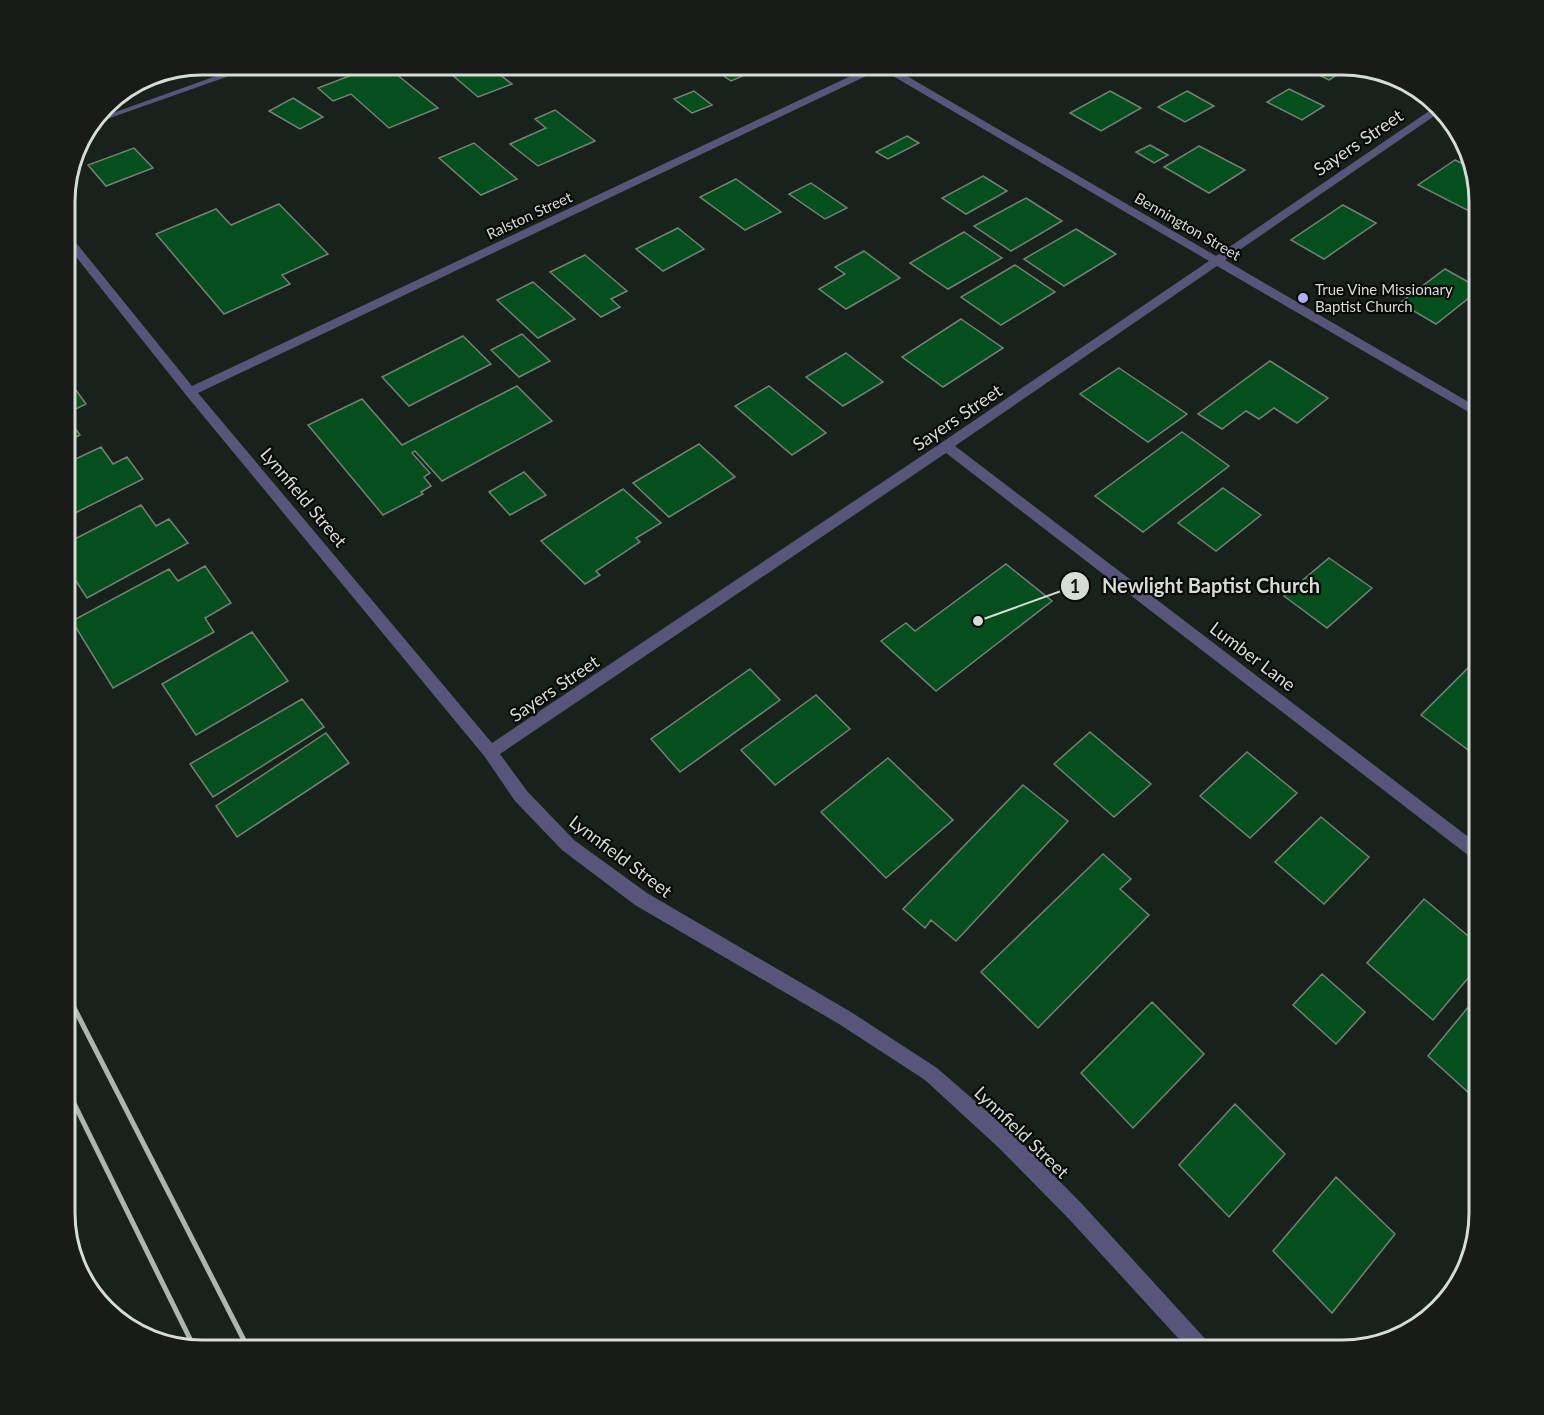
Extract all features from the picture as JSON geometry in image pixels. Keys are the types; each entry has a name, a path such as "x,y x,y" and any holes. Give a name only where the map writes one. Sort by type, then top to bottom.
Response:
{"street":[{"path":"106,118 225,75"},
{"name":"Ralston Street","path":"190,392 859,75"},
{"name":"Bennington Street","path":"901,75 1469,408"},
{"name":"Sayers Street","path":"490,752 946,446 1433,113"},
{"name":"Lynnfield Street","path":"75,248 190,392 490,752 521,796 568,845 641,899 846,1018 931,1074 1006,1142 1076,1212 1193,1340"},
{"name":"Lumber Lane","path":"946,446 1469,846"}],"building":[{"path":"352,75 397,75 438,108 389,128 351,94 333,101 318,88"},
{"path":"452,75 500,75 512,84 478,97"},
{"path":"722,75 745,75 731,81"},
{"path":"1319,75 1337,75 1329,80"},
{"path":"1289,89 1324,106 1302,120 1267,102"},
{"path":"694,91 712,105 692,113 674,99"},
{"path":"1110,91 1141,108 1101,131 1070,113"},
{"path":"1187,91 1214,106 1185,122 1158,107"},
{"path":"293,98 323,117 300,129 269,111"},
{"path":"555,110 595,141 538,166 510,144 546,128 535,119"},
{"path":"907,136 919,143 888,159 876,152"},
{"path":"474,143 517,179 481,195 439,158"},
{"path":"1150,145 1168,155 1154,163 1136,152"},
{"path":"1199,146 1245,170 1209,193 1164,167"},
{"path":"134,148 153,168 106,186 88,165"},
{"path":"1455,160 1463,164 1467,177 1469,209 1467,210 1418,185"},
{"path":"983,176 1007,191 966,214 942,198"},
{"path":"736,179 781,212 745,230 700,197"},
{"path":"811,183 847,208 825,219 789,194"},
{"path":"1026,198 1062,221 1011,251 974,226"},
{"path":"279,204 328,254 282,275 290,284 224,314 156,234 216,209 231,225"},
{"path":"1343,205 1376,223 1324,259 1291,240"},
{"path":"678,228 704,249 663,271 636,249"},
{"path":"1076,229 1116,254 1064,286 1024,259"},
{"path":"964,232 1002,258 948,289 910,263"},
{"path":"864,251 900,278 846,309 819,289 845,274 835,267"},
{"path":"585,255 627,291 611,299 620,307 601,317 550,272"},
{"path":"1015,265 1055,292 1001,325 961,297"},
{"path":"1445,269 1469,282 1469,298 1436,324 1400,303"},
{"path":"533,282 575,319 538,338 497,300"},
{"path":"961,319 1003,348 943,387 902,357"},
{"path":"522,334 550,361 519,377 491,350"},
{"path":"463,336 491,364 409,406 382,377"},
{"path":"846,353 883,382 843,406 806,377"},
{"path":"1270,361 1328,398 1297,423 1274,408 1259,419 1246,411 1222,429 1198,414"},
{"path":"1119,368 1187,414 1148,442 1080,394"},
{"path":"517,386 552,421 442,481 415,451 412,453 430,473 424,477 431,486 421,492 423,494 383,515 308,425 362,399 402,445"},
{"path":"769,386 826,433 792,455 735,406"},
{"path":"75,389 86,404 75,409"},
{"path":"75,428 80,435 75,438"},
{"path":"1182,432 1229,466 1143,532 1095,496"},
{"path":"699,444 735,477 669,517 633,483"},
{"path":"101,447 113,464 127,457 143,479 75,513 75,459"},
{"path":"524,472 546,495 510,515 489,492"},
{"path":"1223,488 1261,515 1216,551 1178,523"},
{"path":"623,489 661,523 636,538 640,542 596,571 600,575 585,584 541,541"},
{"path":"141,505 156,526 169,519 188,543 87,598 75,579 75,539"},
{"path":"1329,558 1372,588 1327,628 1284,596"},
{"path":"1006,564 1052,601 936,691 881,641 906,623 915,631"},
{"path":"205,566 231,603 205,618 214,632 113,688 75,626 75,619 169,569 178,581"},
{"path":"252,632 288,681 196,735 162,684"},
{"path":"1469,667 1469,751 1421,715"},
{"path":"750,669 780,700 680,772 651,739"},
{"path":"816,695 850,729 775,785 741,750"},
{"path":"302,699 324,727 213,797 190,764"},
{"path":"1090,732 1151,784 1114,817 1054,764"},
{"path":"326,733 349,763 237,837 216,806"},
{"path":"1247,752 1297,793 1250,838 1200,796"},
{"path":"888,758 953,820 886,878 821,812"},
{"path":"1023,785 1068,821 956,941 931,920 925,928 903,909"},
{"path":"1321,817 1369,857 1324,904 1275,862"},
{"path":"1103,854 1131,879 1120,889 1149,915 1038,1028 981,972"},
{"path":"1424,899 1469,937 1469,977 1433,1020 1367,963"},
{"path":"1322,974 1365,1012 1336,1044 1293,1005"},
{"path":"1152,1002 1204,1054 1133,1128 1081,1073"},
{"path":"1469,1006 1469,1093 1428,1056"},
{"path":"1235,1104 1285,1154 1229,1217 1179,1165"},
{"path":"1336,1177 1395,1234 1332,1313 1273,1251"}],"railway":[{"path":"75,1010 244,1340"},
{"path":"75,1105 190,1339"}],"place":[{"name":"True Vine Missionary Baptist Church","path":"1303,298"},
{"name":"Newlight Baptist Church","path":"978,621"}]}
